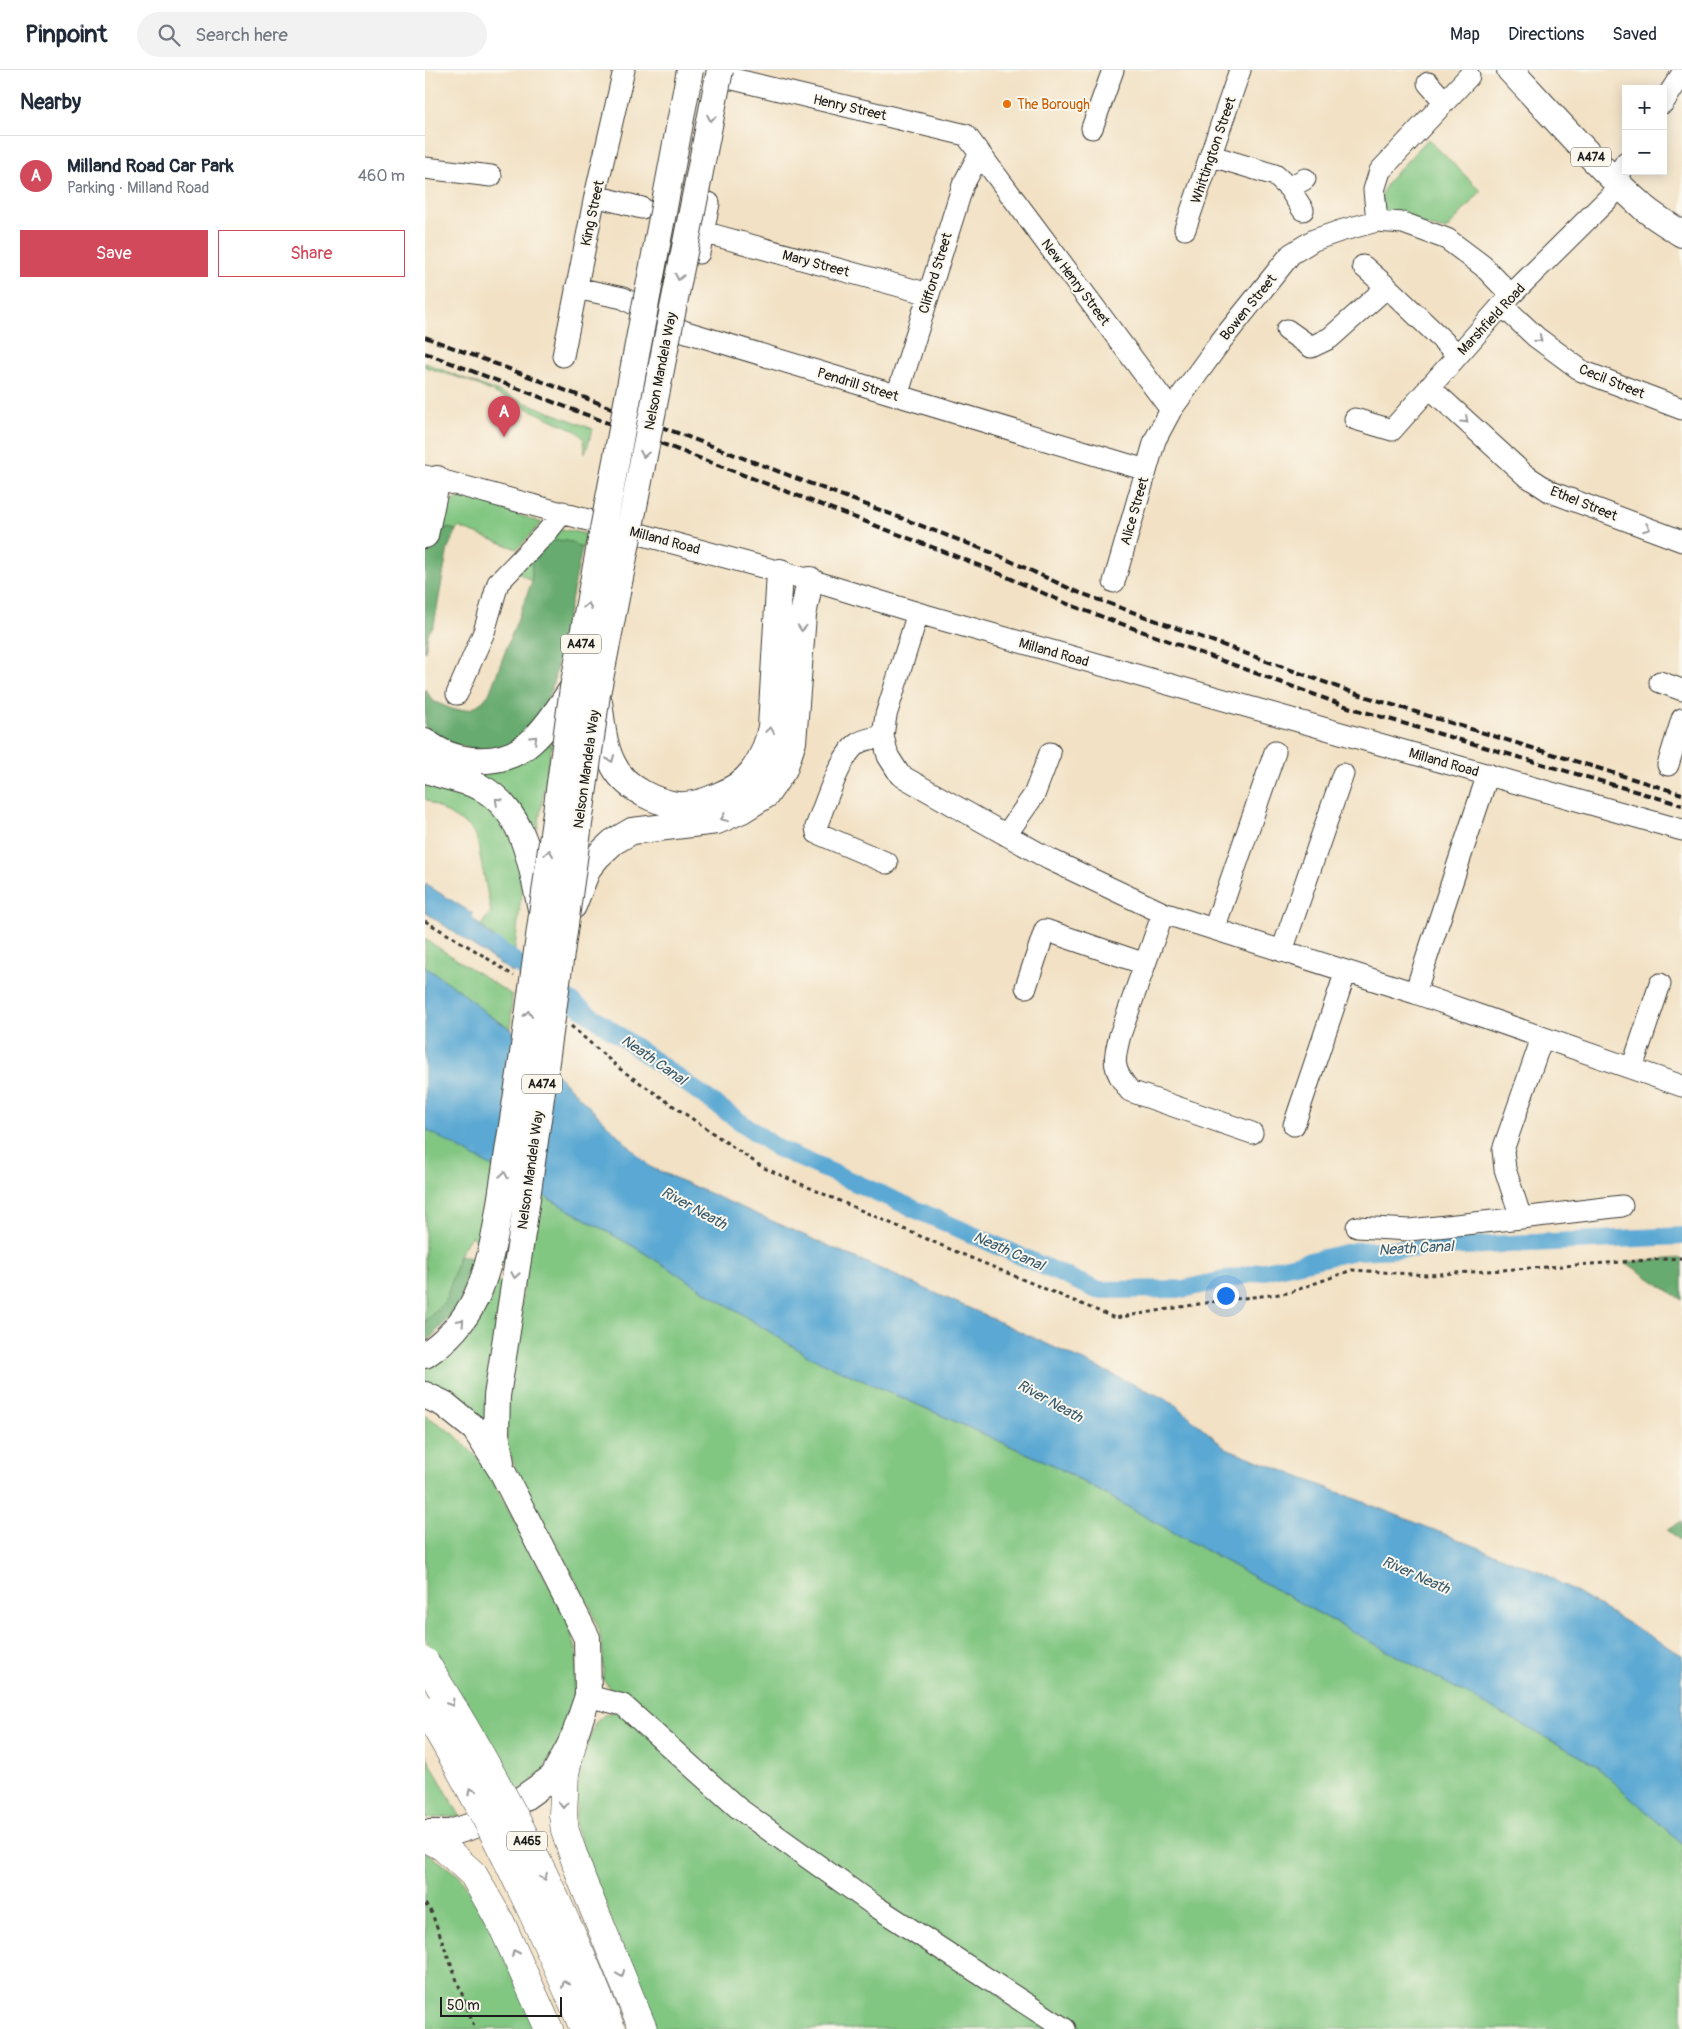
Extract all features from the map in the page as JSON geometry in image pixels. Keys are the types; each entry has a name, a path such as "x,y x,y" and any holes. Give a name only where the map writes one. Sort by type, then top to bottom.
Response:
{"highway":[{"name":"A465","path":"425,1662 457,1712 524,1836 570,1930 611,2029"},
{"name":"A465","path":"425,1710 471,1790 502,1850 539,1926 584,2029"},
{"name":"A465","path":"573,1740 565,1773 563,1815 565,1831 582,1880 643,2029"},
{"path":"425,1837 443,1847 473,1874 501,1923 549,2029"}],"main road":[{"name":"Nelson Mandela Way","path":"503,1473 496,1434 497,1396 523,1227 562,942 585,691 690,70"},
{"name":"A474","path":"1510,70 1621,176 1646,209 1682,234"},
{"name":"Nelson Mandela Way","path":"425,1355 470,1312 483,1284 497,1223 522,1061 541,909 585,691 727,75"},
{"path":"425,535 431,477"},
{"path":"562,942 588,868 613,842 632,831 717,821 742,810 759,784 763,755 769,741 771,726 780,572"},
{"path":"425,741 430,746 459,758 485,760 501,758 518,752 530,744 585,691 612,764 631,787 656,800 678,805 699,803 732,790 759,784 784,770 793,742 803,615 810,580"},
{"path":"425,769 478,787 493,796 507,809 526,842 541,909"},
{"path":"425,1395 444,1404 475,1429 503,1473 587,1638 589,1696 573,1740 553,1777 494,1819 450,1833 425,1833"}],"street":[{"name":"King Street","path":"563,356 595,196 625,70"},
{"path":"1092,128 1113,70"},
{"name":"Whittington Street","path":"1185,229 1212,156 1238,71"},
{"name":"Henry Street","path":"727,75 966,135"},
{"path":"1377,220 1373,190 1380,171 1469,76"},
{"path":"1667,96 1676,79"},
{"path":"1428,83 1445,101"},
{"name":"New Henry Street","path":"966,135 1171,410"},
{"name":"Clifford Street","path":"897,396 963,185 980,153"},
{"path":"1212,156 1297,183 1303,210"},
{"path":"425,168 491,176"},
{"name":"Marshfield Road","path":"1355,420 1392,430 1507,300 1621,176"},
{"path":"595,196 642,208"},
{"path":"699,253 709,202"},
{"name":"Bowen Street","path":"1155,440 1171,410 1221,341 1291,254 1314,240 1377,220 1403,223 1447,239 1483,266 1507,300"},
{"name":"Mary Street","path":"703,232 929,294"},
{"path":"1363,266 1458,355"},
{"path":"1287,330 1311,347 1330,338 1387,287"},
{"name":"Pendrill Street","path":"576,288 623,298 683,331 1146,470"},
{"name":"Cecil Street","path":"1507,300 1536,337 1582,371 1682,409"},
{"name":"Ethel Street","path":"1429,387 1525,475 1551,492 1682,541"},
{"name":"Alice Street","path":"1114,582 1155,440"},
{"name":"Milland Road","path":"431,477 810,580 918,613 1682,830"},
{"path":"457,694 484,632 498,583 547,532 563,512"},
{"path":"918,613 886,715 883,736 888,756 900,775 1080,875 1163,913 1415,993 1682,1086"},
{"path":"1660,682 1682,690"},
{"path":"1669,765 1682,719"},
{"path":"883,736 858,743 849,750 816,827 817,833 887,863"},
{"path":"1214,929 1275,752"},
{"path":"1007,835 1034,795 1049,753"},
{"path":"1281,951 1343,774"},
{"path":"1415,993 1488,774"},
{"path":"1163,913 1115,1054 1118,1076 1130,1091 1252,1133"},
{"path":"1026,987 1045,930 1145,964"},
{"path":"1294,1124 1346,972"},
{"path":"1631,1068 1660,984"},
{"path":"1521,1218 1505,1169 1503,1150 1542,1038"},
{"path":"1357,1227 1409,1230 1622,1206"},
{"path":"589,1696 623,1705 738,1808 875,1906 1065,2029"}],"path":[{"path":"425,920 520,980"},
{"path":"565,1020 620,1069 762,1167 945,1247 1115,1318 1217,1301 1288,1293 1353,1270 1426,1275 1682,1258"},
{"path":"425,1904 431,1911 475,2029"}],"green space":[{"path":"1428,139 1481,191 1446,230 1384,216 1381,194 1390,179"},
{"path":"425,363 593,429 585,454 584,439 576,431 469,381 425,367"},
{"path":"464,496 542,523 517,549 458,527 456,530 447,528 436,533 440,519 447,506"},
{"path":"447,528 456,530 448,548 434,625 428,634 425,652 425,555 432,538"},
{"path":"557,528 586,534 582,549 579,546 545,542"},
{"path":"559,540 572,542 582,549 554,680 547,704 527,731 507,747 482,751 458,746 434,734 425,727 425,689 433,701 454,710 471,709 483,701 489,694 532,581 532,554 545,542"},
{"path":"532,554 532,581 515,571"},
{"path":"554,730 537,833 532,832 482,779 484,771"},
{"path":"425,778 474,794 507,825 521,869 521,895 514,957 481,925 491,912 476,835 468,826 425,799"},
{"path":"425,939 512,995 511,1029 487,1014 458,989 425,967"},
{"path":"425,1129 638,1249 808,1356 1053,1465 1594,1764 1682,1844 1682,2029 654,2029 575,1827 578,1772 595,1723 604,1715 615,1711 615,1695 603,1679 603,1655 599,1630 590,1607 516,1470 507,1444 506,1403 524,1285 471,1236 459,1255 446,1300 425,1322"},
{"path":"459,1255 475,1259 463,1303 425,1344 425,1322 446,1300"},
{"path":"1682,1258 1682,1300 1625,1262"},
{"path":"495,1281 502,1282 485,1420 425,1386 425,1369 442,1358 482,1312 492,1298"},
{"path":"425,1415 454,1434 478,1458 488,1472 567,1618 577,1653 577,1689 569,1724 543,1771 516,1795 425,1639"},
{"path":"1682,1521 1682,1542 1667,1530"},
{"path":"425,1754 460,1816 425,1819"},
{"path":"425,1851 459,1876 478,1902 537,2029 425,2029"}],"water":[{"path":"425,884 472,913 472,918 514,957 513,973 425,912"},
{"name":"River Neath","path":"425,967 458,989 487,1014 511,1029 650,1167 978,1312 1172,1402 1226,1448 1541,1572 1682,1655 1682,1844 1594,1764 1053,1465 808,1356 638,1249 425,1129"}],"waterway":[{"name":"Neath Canal","path":"495,947 777,1148 1097,1290 1183,1289 1355,1251 1682,1236"}],"railway":[{"path":"425,337 993,553 1075,591 1354,693 1682,794"},
{"path":"425,353 989,569 1070,605 1351,708 1682,805"}],"place":[{"name":"The Borough","path":"1007,104"},
{"name":"Milland Road Car Park","path":"504,437"}]}
